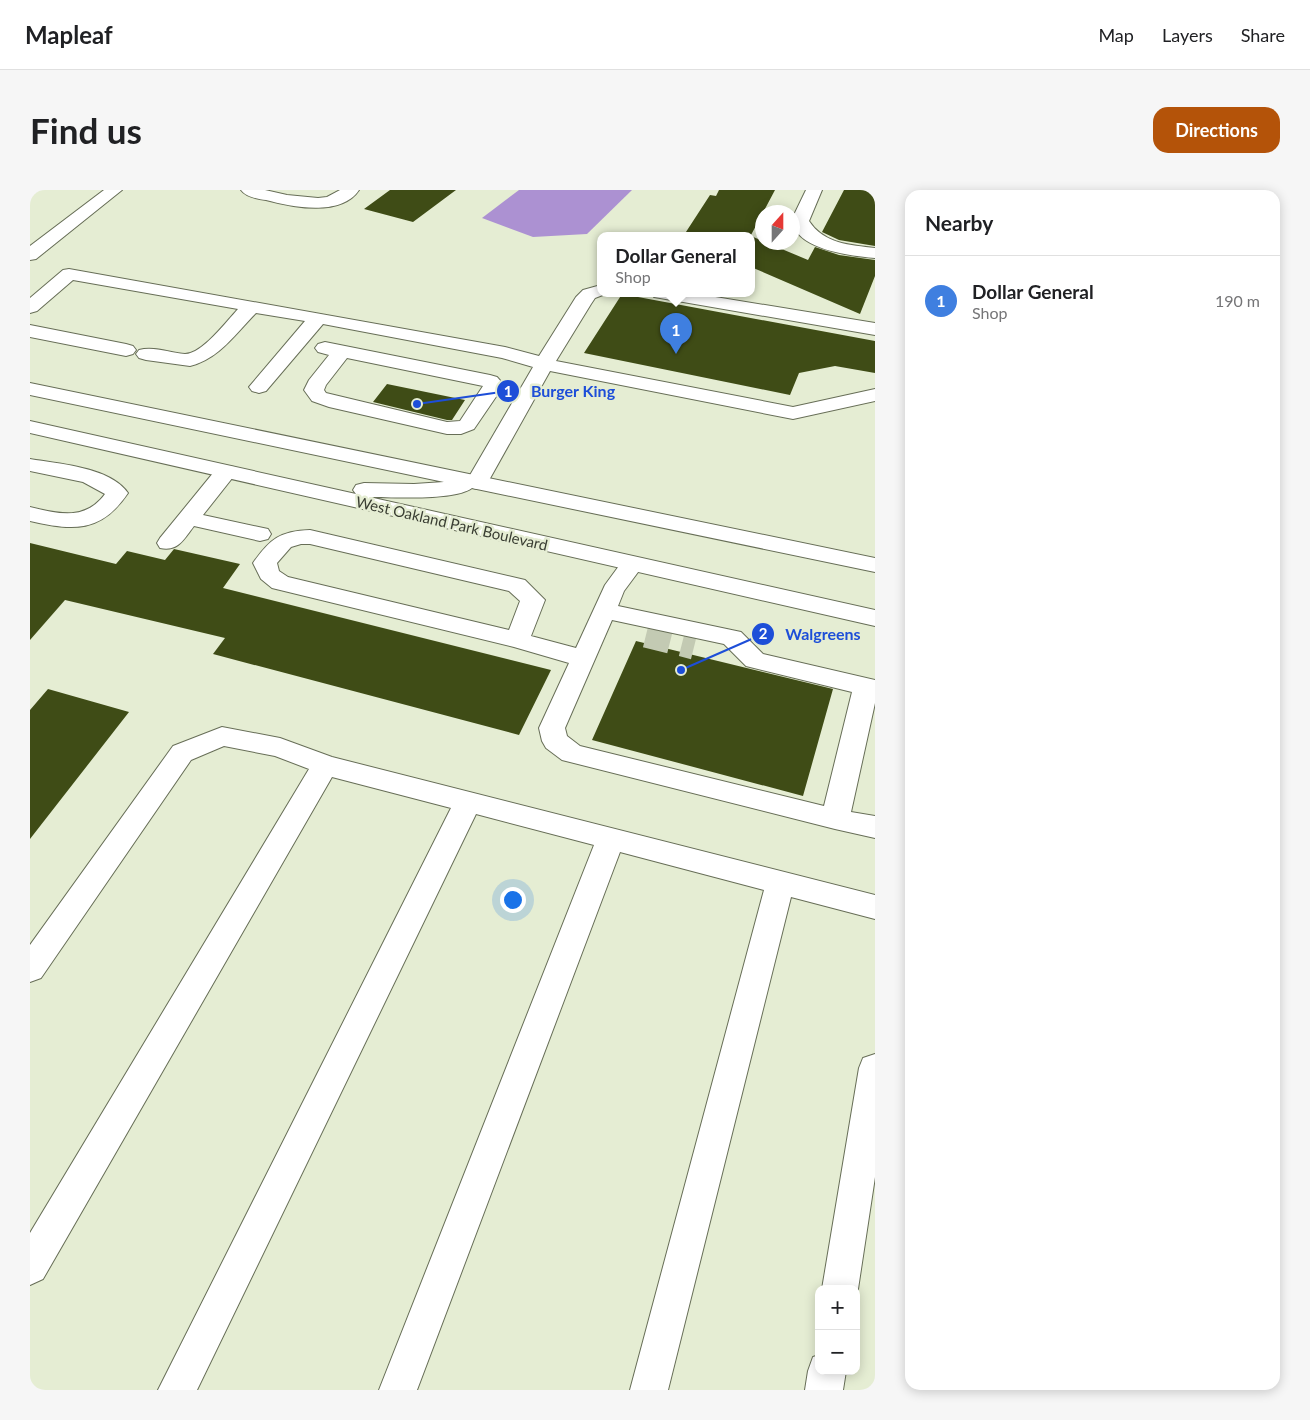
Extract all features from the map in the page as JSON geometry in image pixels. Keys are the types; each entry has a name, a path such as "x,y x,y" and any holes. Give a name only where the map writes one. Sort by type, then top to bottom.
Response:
{"main road":[{"path":"249,190 260,194 303,202 325,202 340,198 350,190"},
{"path":"814,190 800,221 806,232 814,239 830,246 875,254"},
{"path":"109,191 37,265 69,274 508,354 544,364 793,413 875,394"},
{"path":"30,307 69,274"},
{"path":"310,489 415,492 443,490 477,482 544,364 589,294 597,291"},
{"path":"684,297 875,329"},
{"path":"146,354 190,360 209,351 252,306"},
{"path":"259,387 318,318"},
{"path":"30,331 126,350"},
{"path":"297,342 490,380 494,385 468,425 461,428 447,428 345,405 319,397 314,390 316,384 342,351"},
{"path":"106,346 108,358 113,363 127,366 150,369 165,366 177,359"},
{"path":"490,380 508,354"},
{"path":"30,389 875,565"},
{"name":"West Oakland Park Boulevard","path":"30,427 875,618"},
{"path":"30,465 101,480 115,488 117,493 111,503 94,517 77,521 30,514"},
{"path":"168,543 226,472"},
{"path":"188,518 260,534"},
{"path":"517,640 533,600 517,585 310,537 297,537 276,545 265,563 269,574 280,583 517,640 584,659"},
{"path":"632,564 613,590 552,728 554,741 571,753 835,819 875,827"},
{"path":"605,610 640,626 732,638 755,660"},
{"path":"694,646 870,687 835,819"},
{"path":"30,969 182,753 222,736 280,747 325,765 875,907"},
{"path":"30,1267 325,765"},
{"path":"177,1390 468,802"},
{"path":"398,1390 612,839"},
{"path":"649,1390 780,883"},
{"path":"841,1285 875,1068"},
{"path":"824,1390 826,1375"}],"shaded area":[{"path":"519,190 632,190 587,234 533,237 482,218"}],"building":[{"path":"390,190 456,190 413,222 364,209"},
{"path":"719,190 775,190 767,205 755,205 755,228 753,232 686,232 710,195 716,196"},
{"path":"844,190 875,190 875,246 839,240 822,232"},
{"path":"815,247 839,255 875,260 875,276 860,314 755,269 755,250 784,250 808,260"},
{"path":"620,297 638,297 875,341 875,373 835,366 799,373 790,395 584,353"},
{"path":"387,384 465,400 452,420 447,420 373,402"},
{"path":"30,543 116,564 127,551 165,560 174,549 240,564 223,588 551,670 519,735 213,654 225,638 65,600 30,640"},
{"path":"636,641 833,689 803,796 592,740"},
{"path":"48,689 129,712 30,839 30,710"}],"tunnel":[{"path":"646,635 694,647"}],"place":[{"name":"Dollar General","path":"676,354"},
{"name":"Burger King","path":"417,404"},
{"name":"Walgreens","path":"681,670"}]}
